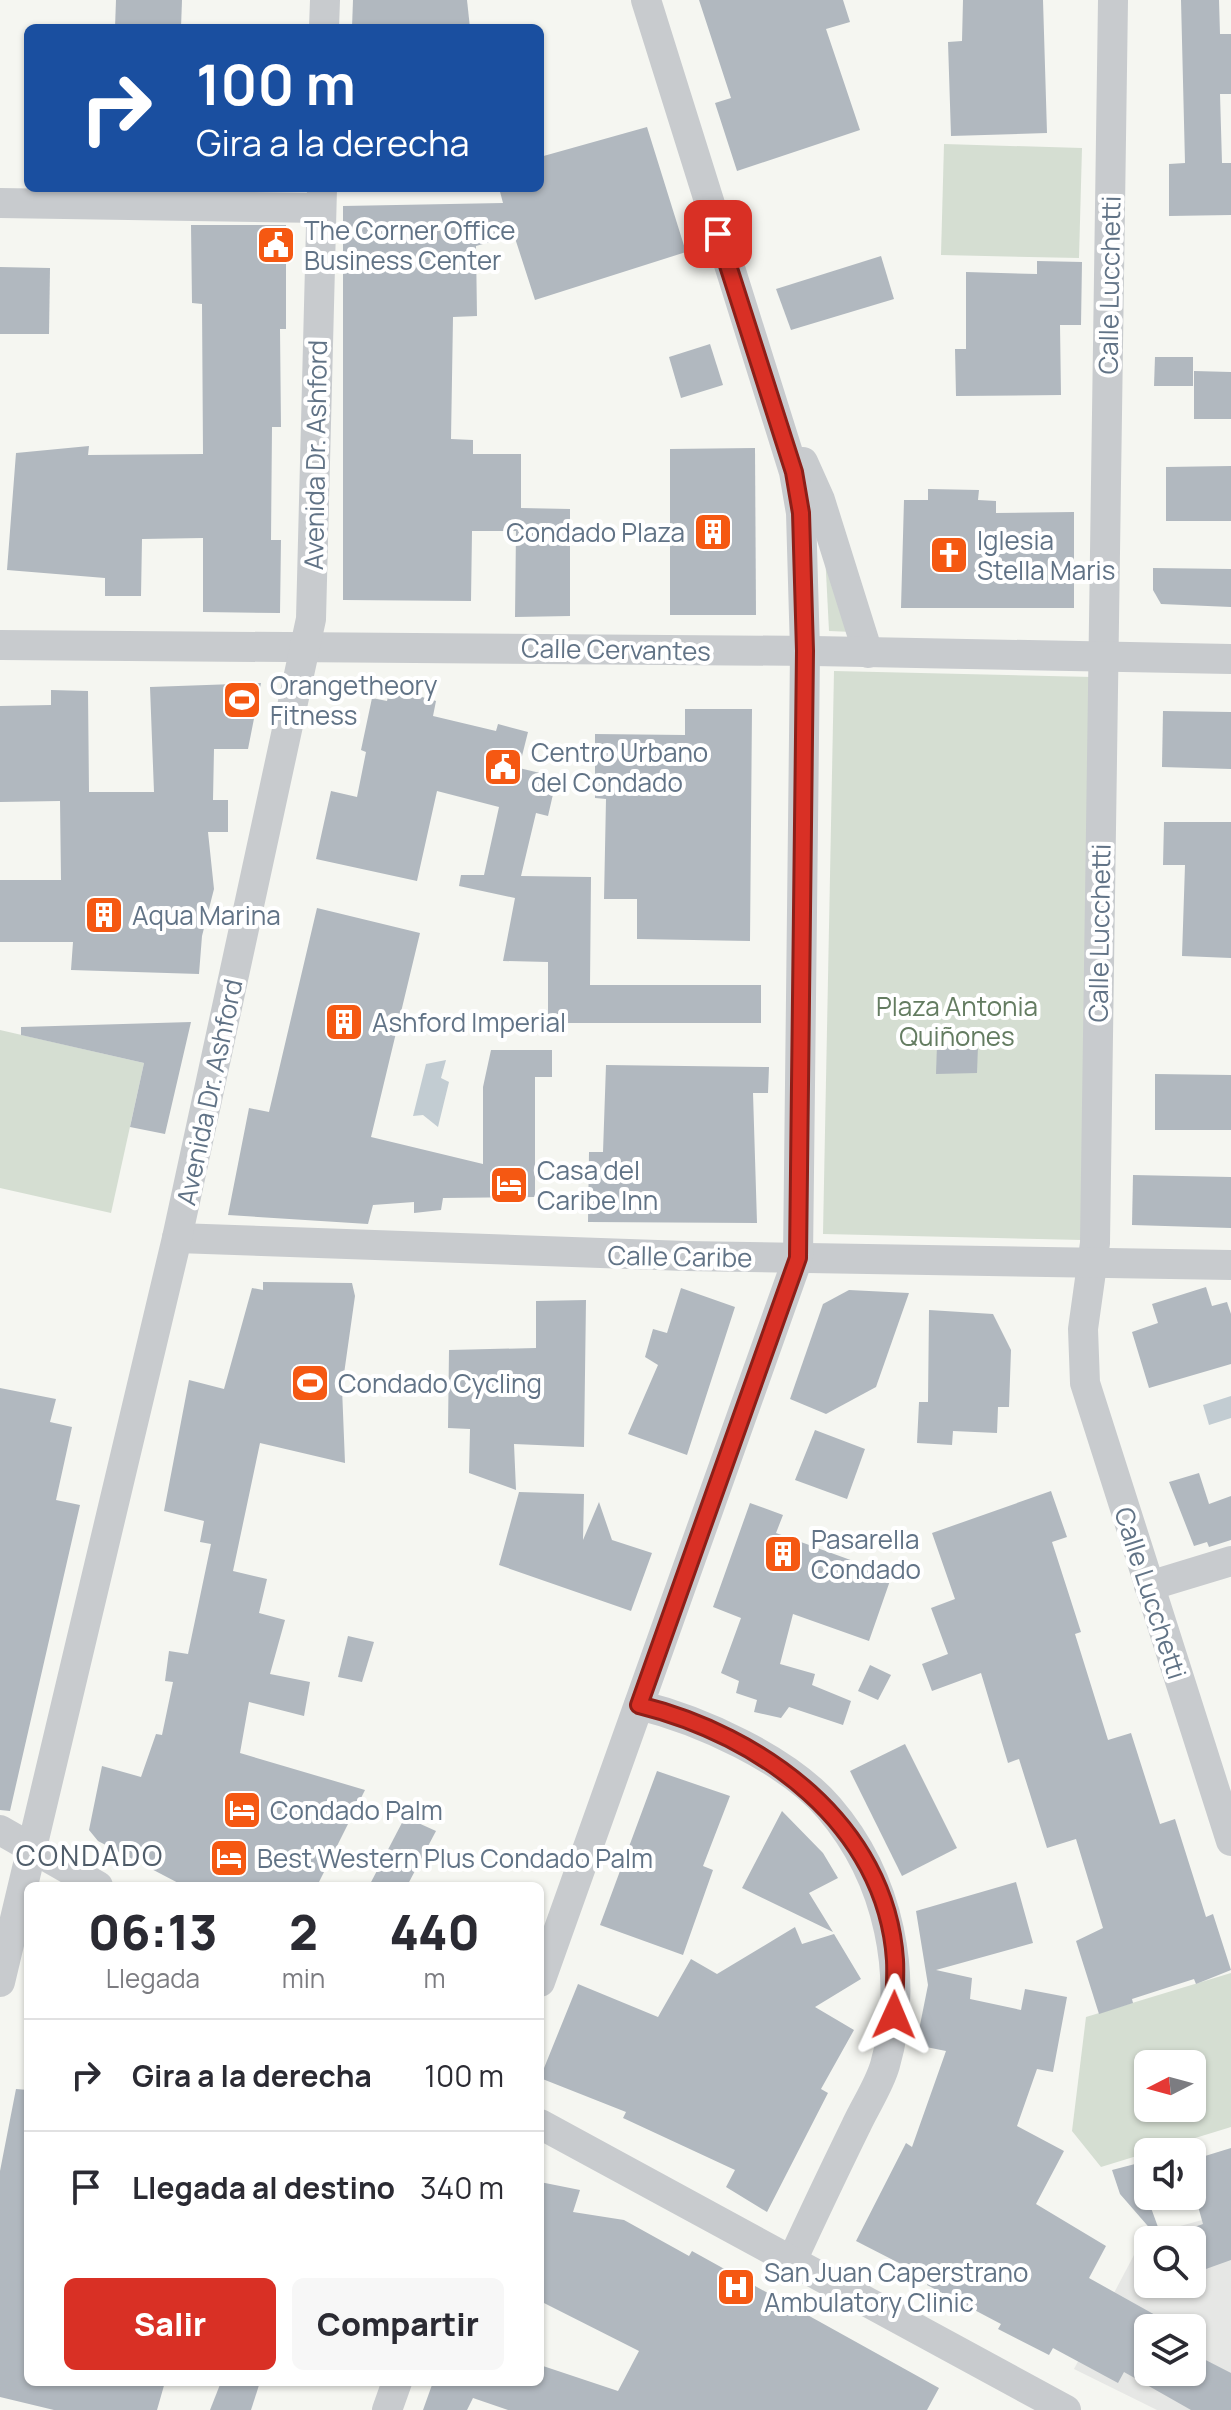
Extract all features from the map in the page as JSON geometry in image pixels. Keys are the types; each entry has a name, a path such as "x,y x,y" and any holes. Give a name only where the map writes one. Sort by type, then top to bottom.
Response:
{"street":[{"path":"324,24 325,0"},
{"path":"544,1971 798,1258 805,651 801,513 794,472 646,0"},
{"name":"Calle Lucchetti","path":"1113,0 1095,1243 1083,1329 1085,1383 1231,1841"},
{"path":"0,203 321,198"},
{"name":"Avenida Dr. Ashford","path":"26,1882 177,1238 311,619 321,198"},
{"path":"781,436 796,449 820,500 868,653"},
{"name":"Calle Cervantes","path":"0,645 805,651 1231,659"},
{"name":"Calle Caribe","path":"177,1238 798,1258 1231,1265"},
{"path":"1149,1586 1231,1561"},
{"path":"639,1705 736,1741 810,1791 828,1807 855,1844 875,1884 888,1924 895,1959 894,2001 884,2068 791,2263"},
{"path":"0,1830 91,1882"},
{"name":"Avenida Dr. Ashford","path":"0,1982 24,1889"},
{"path":"544,2126 1066,2410"},
{"path":"387,2410 396,2386"}],"shaded area":[{"path":"446,1060 441,1078 449,1082 438,1127 423,1115 413,1116 426,1064"},
{"path":"1231,1396 1231,1418 1209,1425 1203,1405"},
{"path":"1231,2212 1231,2410 1157,2410 1074,2369 1134,2255 1134,2298 1206,2298 1206,2226 1180,2226"}],"green space":[{"path":"944,144 1082,148 1079,258 941,255"},
{"path":"824,533 853,632 829,631"},
{"name":"Plaza Antonia Quiñones","path":"834,671 1093,677 1082,1240 823,1234"},
{"path":"0,1030 144,1063 111,1213 0,1188"},
{"path":"1231,1973 1231,2127 1195,2138 1134,2138 1134,2157 1101,2167 1072,2131 1086,2017"}],"building":[{"path":"116,0 182,0 181,24 115,24"},
{"path":"353,0 467,0 470,24 352,24"},
{"path":"699,0 843,0 850,22 826,29 860,130 737,171 715,103 731,98"},
{"path":"963,0 1043,0 1047,133 951,136 948,42 962,41"},
{"path":"1181,0 1219,0 1220,34 1231,34 1231,94 1220,94 1222,163 1231,163 1231,215 1169,216 1169,164 1185,163"},
{"path":"647,127 686,252 535,300 514,235 476,246 477,316 453,317 451,439 473,440 473,454 521,454 521,508 570,509 570,616 515,617 516,531 472,531 471,601 343,600 343,206 503,203 500,192 544,192 544,156"},
{"path":"191,225 286,225 286,329 280,329 281,427 272,427 271,540 281,540 280,613 203,612 203,538 142,539 141,596 105,596 105,578 7,570 16,453 89,446 88,455 203,454 202,304 192,303"},
{"path":"881,256 894,299 791,330 776,289"},
{"path":"1037,261 1082,262 1081,325 1060,325 1061,395 956,396 955,349 966,349 966,272 1037,274"},
{"path":"0,267 50,268 49,334 0,334"},
{"path":"710,344 723,385 681,398 669,357"},
{"path":"1155,357 1193,357 1193,386 1154,386"},
{"path":"1194,371 1231,372 1231,419 1194,419"},
{"name":"Condado Plaza","path":"755,448 756,615 670,615 670,449"},
{"path":"1231,466 1231,521 1166,521 1166,467"},
{"path":"928,489 979,490 978,500 996,501 996,513 1074,512 1074,608 901,608 904,500 928,500"},
{"path":"1153,568 1231,569 1231,607 1161,604 1153,590"},
{"path":"261,683 248,749 214,749 213,800 228,800 228,832 208,832 214,889 202,936 199,974 71,970 73,942 0,942 0,880 61,880 60,801 0,802 0,706 51,705 51,690 88,691 89,792 154,792 150,687"},
{"path":"390,688 436,701 433,716 496,731 498,724 528,732 519,768 557,777 548,816 536,813 521,876 591,877 590,985 761,985 761,1023 548,1023 548,962 503,961 515,898 459,886 461,875 484,875 499,807 437,791 417,881 316,859 331,791 357,797 366,752 361,750 372,698 387,701"},
{"path":"685,709 752,709 750,941 637,939 637,899 604,899 606,799 595,798 595,734 685,735"},
{"path":"1163,711 1231,712 1231,769 1162,767"},
{"path":"1164,822 1231,822 1231,958 1182,956 1185,865 1163,865"},
{"path":"317,908 420,933 371,1137 483,1164 483,1087 491,1050 552,1050 552,1077 535,1077 535,1197 443,1198 441,1210 414,1213 414,1202 373,1205 368,1224 228,1215 249,1108 269,1112"},
{"path":"191,1022 165,1134 130,1127 144,1063 21,1035 21,1027"},
{"path":"937,1045 978,1046 977,1073 936,1074"},
{"path":"606,1065 769,1067 768,1093 753,1093 757,1223 588,1222 589,1152 603,1152"},
{"path":"1155,1074 1231,1075 1231,1130 1155,1130"},
{"path":"1133,1175 1231,1177 1231,1228 1132,1225"},
{"path":"263,1282 352,1283 355,1296 342,1388 345,1463 260,1443 233,1571 267,1579 259,1613 285,1620 270,1674 310,1682 304,1716 249,1702 240,1753 365,1790 319,1882 176,1882 98,1841 89,1830 102,1766 141,1777 156,1734 162,1735 173,1682 165,1681 169,1651 188,1654 211,1544 200,1542 204,1521 164,1511 189,1380 224,1389 252,1288 263,1290"},
{"path":"1206,1287 1212,1306 1227,1302 1231,1314 1231,1364 1149,1388 1132,1332 1158,1323 1152,1304"},
{"path":"681,1288 735,1307 687,1455 628,1434 658,1365 645,1357 653,1329 667,1333"},
{"path":"849,1290 909,1293 876,1387 826,1414 790,1399 823,1304"},
{"path":"586,1300 584,1447 514,1444 516,1490 469,1473 470,1429 448,1428 449,1350 536,1348 536,1301"},
{"path":"929,1310 993,1314 1011,1350 1009,1407 998,1407 997,1433 953,1431 952,1445 917,1443 919,1402 928,1402"},
{"path":"0,1388 56,1399 50,1422 72,1427 56,1500 80,1505 10,1811 0,1810"},
{"path":"815,1430 865,1449 847,1499 795,1480"},
{"path":"1199,1473 1209,1504 1231,1496 1231,1540 1209,1547 1207,1542 1194,1546 1169,1482"},
{"path":"1051,1491 1067,1537 1052,1542 1081,1632 1075,1634 1108,1740 1131,1733 1160,1824 1175,1819 1206,1917 1213,1914 1231,1970 1196,1984 1194,1979 1132,1999 1133,2003 1099,2014 1076,1941 1103,1928 1076,1839 1047,1848 1019,1759 1008,1763 981,1673 932,1691 922,1664 948,1654 931,1608 955,1599 932,1533"},
{"path":"519,1492 584,1494 583,1540 599,1502 612,1540 652,1553 631,1611 499,1565"},
{"name":"Pasarella Condado","path":"750,1503 783,1515 776,1533 892,1575 869,1641 793,1614 780,1664 815,1674 812,1685 851,1701 843,1725 789,1707 781,1718 754,1712 757,1700 736,1693 739,1681 721,1673 741,1618 713,1607"},
{"path":"348,1636 374,1642 362,1682 338,1677"},
{"path":"870,1665 891,1675 878,1700 858,1691"},
{"path":"905,1744 957,1848 902,1876 850,1771"},
{"path":"657,1771 730,1796 703,1866 713,1870 683,1955 600,1925"},
{"path":"782,1811 823,1853 838,1878 809,1893 833,1932 742,1888"},
{"path":"405,1817 436,1831 409,1882 371,1882"},
{"path":"1016,1882 1033,1943 936,1970 972,1978 970,1999 1021,2010 1025,1989 1067,1997 1053,2072 1037,2069 1017,2126 1064,2151 1036,2204 1106,2246 1089,2278 1153,2314 1134,2314 1134,2378 1124,2372 1118,2383 1053,2348 1049,2355 998,2329 1001,2324 927,2285 930,2279 856,2241 906,2143 912,2147 946,2051 916,2045 928,1985 916,1911"},
{"path":"795,1927 802,1944 834,1934 861,1979 815,2007 854,2030 821,2089 828,2093 767,2212 726,2187 735,2170 623,2118 626,2112 544,2080 544,2068 578,1984 658,2017 691,1959 717,1974"},
{"path":"16,2089 24,2090 24,2386 164,2386 157,2410 54,2410 0,2397 0,2171"},
{"path":"1231,2148 1231,2260 1206,2269 1206,2226 1197,2226 1203,2224 1199,2210 1206,2210 1206,2156"},
{"path":"1134,2164 1134,2210 1152,2210 1158,2226 1148,2226 1120,2194 1112,2170"},
{"path":"544,2183 580,2190 573,2212 624,2220 689,2256 692,2251 939,2388 927,2410 508,2410 473,2398 467,2410 423,2410 432,2386 544,2386 544,2366 618,2391 639,2351 544,2303"},
{"path":"1206,2360 1231,2373 1231,2410 1191,2410 1149,2386 1206,2386"},
{"path":"219,2386 259,2386 251,2410 210,2410"}],"place":[{"name":"The Corner Office Business Center","path":"276,245"},
{"name":"Condado Plaza","path":"713,532"},
{"name":"Iglesia Stella Maris","path":"949,555"},
{"name":"Orangetheory Fitness","path":"242,700"},
{"name":"Centro Urbano del Condado","path":"503,767"},
{"name":"Aqua Marina","path":"104,915"},
{"name":"Ashford Imperial","path":"344,1022"},
{"name":"Casa del Caribe Inn","path":"509,1185"},
{"name":"Condado Cycling","path":"310,1383"},
{"name":"Pasarella Condado","path":"783,1554"},
{"name":"Condado Palm","path":"242,1810"},
{"name":"Best Western Plus Condado Palm","path":"229,1858"},
{"name":"San Juan Caperstrano Ambulatory Clinic","path":"736,2287"}],"district":[{"name":"CONDADO","path":"90,1855"}],"route":[{"path":"718,234 794,472 801,513 805,651 798,1258 639,1705 660,1710 736,1741 789,1775 828,1807 855,1844 875,1884 888,1924 895,1959 894,2015"}]}
